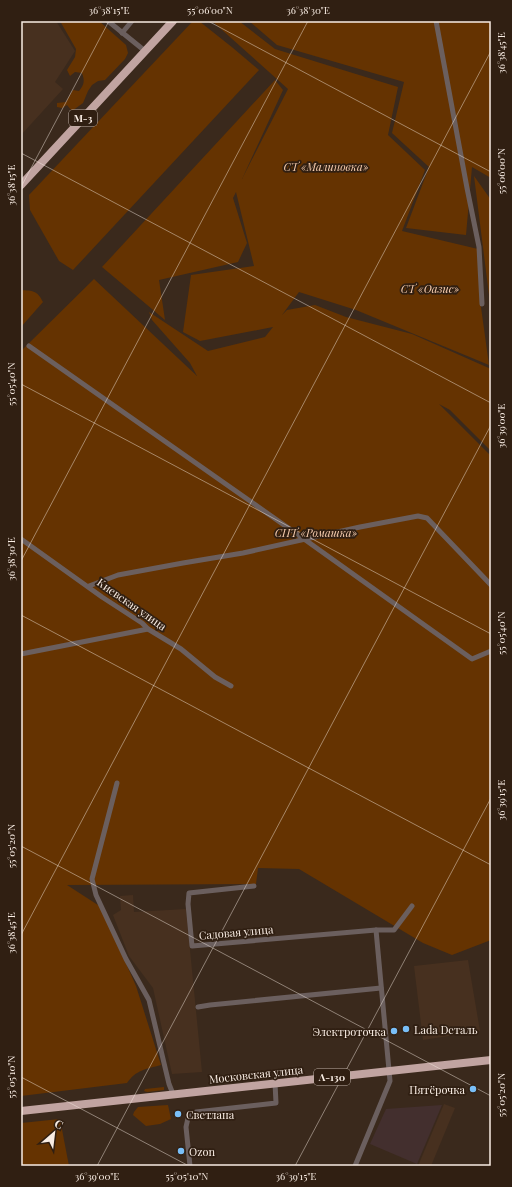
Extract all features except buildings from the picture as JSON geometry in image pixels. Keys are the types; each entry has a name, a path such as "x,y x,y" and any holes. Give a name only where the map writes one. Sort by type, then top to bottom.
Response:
{"highway":[{"name":"М-3","path":"21,185 173,21"},
{"name":"Московская улица","path":"21,1111 491,1060"}],"street":[{"path":"108,21 145,51"},
{"path":"122,33 132,21"},
{"path":"436,21 479,247 482,304"},
{"path":"29,346 472,659 491,651"},
{"path":"89,586 118,575 183,562 243,553 418,516 427,518 491,585"},
{"name":"Киевская улица","path":"21,539 89,586 102,597 142,623 148,629 181,649 215,677 231,686"},
{"path":"21,654 148,629"},
{"path":"116,783 92,879 96,895 126,959 150,1000 169,1084 173,1094"},
{"name":"Садовая улица","path":"254,886 189,893 188,904 192,946 376,930"},
{"path":"356,1166 390,1081 376,930 394,930 412,906"},
{"path":"198,1007 381,988"},
{"path":"190,1166 186,1127 188,1118 196,1112 276,1103 274,1083"}],"shaded area":[{"path":"22,21 56,21 75,51 55,82 63,89 21,135"},
{"path":"133,895 134,912 186,909 202,1072 172,1074 153,988 129,956 113,915 121,910 120,896"},
{"path":"468,960 480,1031 423,1040 414,966"},
{"path":"444,1104 455,1108 431,1166 418,1166"},
{"path":"442,1105 417,1164 370,1144 386,1109"}],"green space":[{"path":"60,21 99,21 126,45 128,53 125,59 105,80 98,81 92,85 83,103 72,111 67,105 62,108 57,107 57,103 66,102 73,90 79,91 83,85 84,78 82,73 75,72 70,76 67,70 75,57 76,49"},
{"path":"193,21 199,21 259,70 73,270 59,261 30,210 29,195"},
{"path":"212,21 239,21 275,49 398,87 388,135 425,170 402,231 478,249 480,300 489,365 356,310 299,292 282,315 287,310 315,305 346,317 412,334 491,369 491,451 450,410 439,404 491,456 491,940 452,955 423,943 299,869 258,868 256,884 67,885 101,907 136,986 161,1065 146,1069 134,1075 127,1083 21,1096 21,351 94,279 197,376 190,363 152,320 149,312 208,351 265,337 273,327 200,341 183,332 191,275 254,266 236,192 233,198 247,243 238,262 159,280 165,320 102,267 275,80 283,90 242,179 288,89"},
{"path":"249,21 491,21 491,178 472,167 466,235 406,228 429,167 392,133 404,82 277,45"},
{"path":"474,176 491,200 491,312 490,303"},
{"path":"21,290 37,293 43,302 21,327"},
{"path":"164,1087 164,1090 144,1091 145,1089"},
{"path":"168,1105 171,1119 160,1124 146,1126 133,1115 138,1107"},
{"path":"60,1119 69,1166 21,1166 21,1123"}],"place":[{"name":"Lada Dеталь","path":"406,1029"},
{"name":"Электроточка","path":"394,1031"},
{"name":"Пятёрочка","path":"473,1089"},
{"name":"Светлана","path":"178,1114"},
{"name":"Ozon","path":"181,1151"}],"park label":[{"name":"СТ «Малиновка»","path":"326,166"},
{"name":"СТ «Оазис»","path":"430,288"},
{"name":"СНТ «Ромашка»","path":"316,532"}]}
